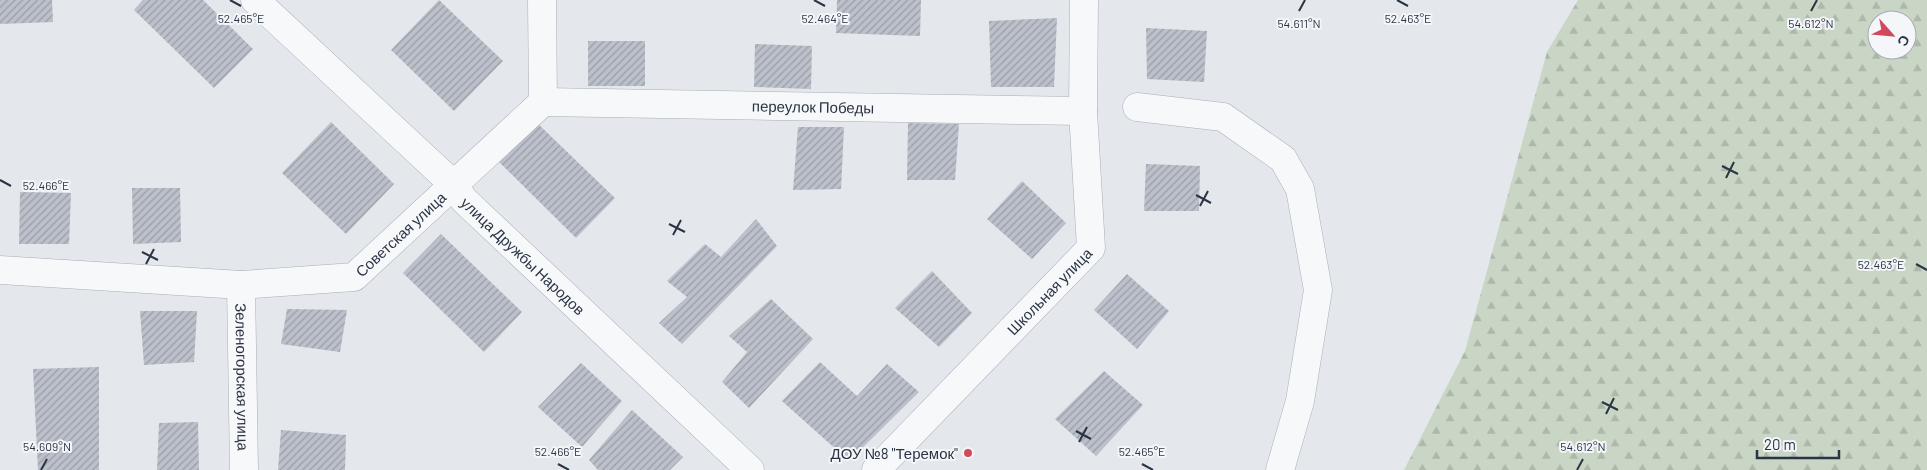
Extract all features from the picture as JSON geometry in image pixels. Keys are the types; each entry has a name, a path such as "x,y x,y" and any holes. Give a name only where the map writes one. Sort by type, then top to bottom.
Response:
{"street":[{"name":"улица Дружбы Народов","path":"255,0 453,184 464,200 750,470"},
{"path":"542,0 543,102"},
{"name":"Школьная улица","path":"876,470 1091,248 1083,111 1084,0"},
{"name":"Советская улица","path":"0,270 241,285 354,277 543,102"},
{"name":"переулок Победы","path":"543,102 1083,111"},
{"path":"1138,107 1223,117 1284,160 1300,189 1318,290 1300,401 1280,470"},
{"name":"Зеленогорская улица","path":"241,285 244,470"}],"green space":[{"path":"1578,0 1927,0 1927,470 1404,470 1465,351 1547,52"}],"building":[{"path":"0,0 52,0 53,22 0,24"},
{"path":"143,0 203,0 253,49 214,88 134,10"},
{"path":"439,0 503,61 454,111 391,50"},
{"path":"837,0 921,0 920,36 836,33"},
{"path":"1057,18 1054,87 991,87 989,21"},
{"path":"1146,28 1207,31 1204,82 1147,79"},
{"path":"588,41 645,41 645,86 588,86"},
{"path":"755,44 812,46 811,89 754,87"},
{"path":"534,120 615,198 576,238 496,159"},
{"path":"331,122 394,184 346,234 282,173"},
{"path":"908,123 959,124 955,180 907,180"},
{"path":"798,127 844,127 841,189 793,190"},
{"path":"1146,164 1200,166 1199,211 1144,211"},
{"path":"1022,181 1066,223 1032,259 987,219"},
{"path":"132,188 180,188 181,242 133,244"},
{"path":"20,192 71,193 69,244 19,244"},
{"path":"756,219 777,246 682,344 659,323 687,297 667,281 705,244 721,257"},
{"path":"441,234 522,312 484,352 403,273"},
{"path":"932,271 972,313 939,347 895,308"},
{"path":"1127,274 1169,311 1137,349 1094,310"},
{"path":"771,299 813,339 749,408 722,382 747,352 729,336"},
{"path":"287,309 347,310 340,352 281,344"},
{"path":"140,311 197,311 194,362 144,365"},
{"path":"820,362 857,396 887,364 919,392 849,461 782,401"},
{"path":"581,363 622,401 582,447 538,407"},
{"path":"99,367 99,470 38,470 33,369"},
{"path":"1104,371 1143,405 1096,456 1055,419"},
{"path":"632,410 683,457 670,470 598,470 589,460"},
{"path":"198,422 199,470 157,470 159,423"},
{"path":"281,430 346,435 345,470 278,470"}],"place":[{"name":"ДОУ №8 \"Теремок\"","path":"968,453"}]}
